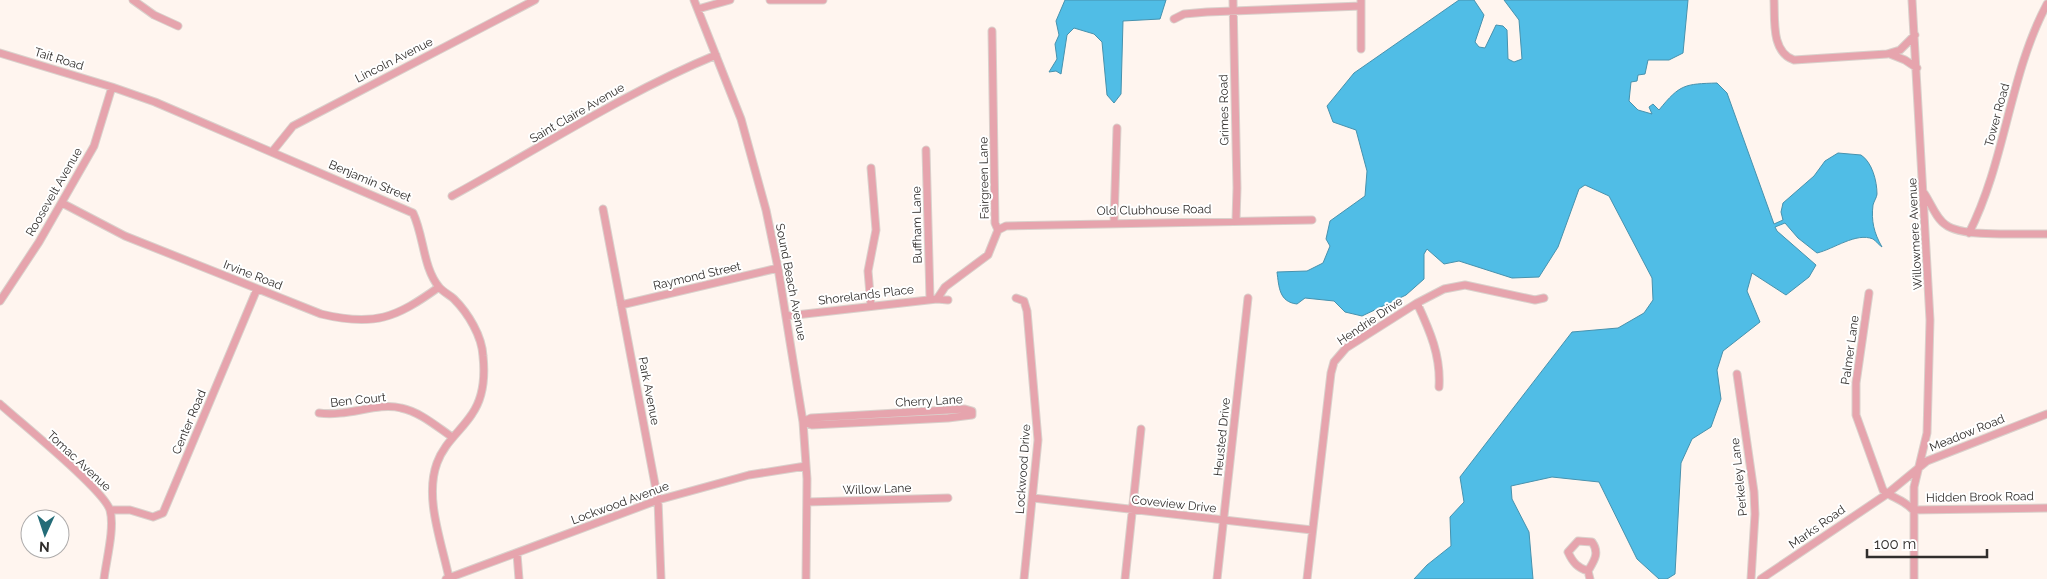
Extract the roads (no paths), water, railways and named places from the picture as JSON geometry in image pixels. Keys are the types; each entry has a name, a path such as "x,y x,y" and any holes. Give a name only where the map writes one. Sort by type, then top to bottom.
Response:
{"street":[{"path":"133,0 154,15 178,26"},
{"name":"Lincoln Avenue","path":"272,152 293,126 535,0"},
{"name":"Sound Beach Avenue","path":"694,0 747,141 766,210 778,268 803,422 807,502 806,579"},
{"path":"698,9 730,0"},
{"path":"770,0 822,0"},
{"name":"Grimes Road","path":"1233,0 1236,220"},
{"path":"1774,0 1775,33 1780,49 1787,57 1802,60 1887,54 1900,50 1915,35"},
{"name":"Willowmere Avenue","path":"1912,0 1929,278 1929,395 1927,433 1919,466"},
{"path":"1174,19 1184,14 1361,3 1362,49"},
{"name":"Tower Road","path":"1969,232 1998,158 2029,41 2047,4"},
{"name":"Fairgreen Lane","path":"934,299 945,287 988,255 998,230 995,223 992,31"},
{"name":"Tait Road","path":"0,53 112,87"},
{"path":"1887,54 1905,60 1917,68"},
{"name":"Saint Claire Avenue","path":"452,196 670,74 716,55"},
{"name":"Benjamin Street","path":"112,87 155,102 413,213 430,270 439,287 455,300 468,318 480,338 483,354 482,390 473,413 452,437 437,462 433,495 448,578"},
{"name":"Roosevelt Avenue","path":"0,301 62,203 94,146 112,87"},
{"path":"1114,222 1118,128"},
{"name":"Buffham Lane","path":"926,150 934,299"},
{"path":"871,168 876,230 868,271 871,306"},
{"path":"1924,193 1946,225 1969,232 2047,234"},
{"name":"Irvine Road","path":"62,203 126,236 321,314 364,321 381,319 400,312 439,287"},
{"name":"Park Avenue","path":"603,209 658,500 661,579"},
{"name":"Old Clubhouse Road","path":"998,230 1006,226 1114,222 1312,220"},
{"name":"Raymond Street","path":"621,305 778,268"},
{"name":"Hendrie Drive","path":"1308,579 1312,530 1331,373 1334,362 1346,348 1417,303 1444,289 1465,285 1535,300 1544,298"},
{"name":"Center Road","path":"110,510 130,510 153,517 163,513 257,289"},
{"name":"Palmer Lane","path":"1869,293 1856,383 1856,416 1878,478 1887,494"},
{"name":"Lockwood Drive","path":"1016,298 1024,301 1038,422 1033,498 1024,579"},
{"name":"Heusted Drive","path":"1217,579 1248,298"},
{"name":"Shorelands Place","path":"787,316 934,299 948,300"},
{"path":"1417,303 1436,349 1439,365 1439,388"},
{"name":"Perkeley Lane","path":"1737,374 1754,492 1755,514 1751,579"},
{"name":"Tomac Avenue","path":"0,404 89,483 104,499 110,510 110,536 104,579"},
{"name":"Ben Court","path":"319,413 336,416 381,407 400,407 421,416 452,437"},
{"name":"Cherry Lane","path":"966,409 973,413 970,416 948,418 812,425 803,422 812,418 966,409"},
{"name":"Meadow Road","path":"1914,579 1914,487 1919,466 1940,455 2047,414"},
{"path":"1125,579 1141,429"},
{"name":"Lockwood Avenue","path":"448,578 517,554 658,500 749,475 806,466"},
{"name":"Marks Road","path":"1761,579 1887,494 1919,466"},
{"path":"1887,494 1900,498 1913,510"},
{"name":"Willow Lane","path":"807,502 948,498"},
{"name":"Coveview Drive","path":"1033,498 1133,511 1312,530"},
{"name":"Hidden Brook Road","path":"1913,510 2047,508"},
{"path":"1578,541 1592,542 1596,548 1596,556 1590,575 1572,561 1568,552 1578,541"},
{"path":"517,554 519,579"}],"water":[{"path":"1065,0 1166,0 1160,19 1123,21 1121,94 1114,103 1107,95 1102,42 1094,34 1074,28 1067,35 1061,74 1056,71 1049,72 1057,59 1055,44 1059,35 1056,21"},
{"path":"1459,0 1474,0 1484,15 1475,42 1479,47 1485,48 1496,25 1503,26 1507,30 1508,59 1514,62 1522,59 1519,20 1504,0 1688,0 1683,53 1669,60 1648,60 1645,74 1638,75 1637,81 1631,82 1629,101 1638,110 1652,114 1649,107 1653,104 1659,110 1672,95 1684,87 1717,83 1727,93 1774,224 1783,220 1781,212 1783,203 1814,176 1825,161 1838,153 1861,155 1868,162 1873,172 1877,194 1872,216 1875,232 1882,247 1873,239 1866,237 1852,239 1817,253 1798,238 1785,223 1775,227 1777,231 1816,265 1809,277 1786,295 1752,273 1747,291 1760,322 1723,351 1717,370 1721,399 1711,427 1692,439 1681,463 1675,574 1667,579 1659,579 1637,559 1599,482 1552,477 1511,486 1512,499 1529,532 1533,579 1414,579 1427,565 1451,546 1450,517 1464,502 1460,477 1572,332 1618,328 1644,313 1653,300 1652,278 1609,196 1585,185 1579,189 1558,247 1539,277 1512,278 1459,261 1444,264 1427,249 1424,254 1424,279 1406,295 1362,316 1345,312 1334,301 1305,298 1297,304 1291,303 1281,293 1277,272 1307,271 1323,263 1330,246 1326,239 1330,221 1365,196 1367,171 1356,130 1333,122 1327,106 1354,73"}]}
